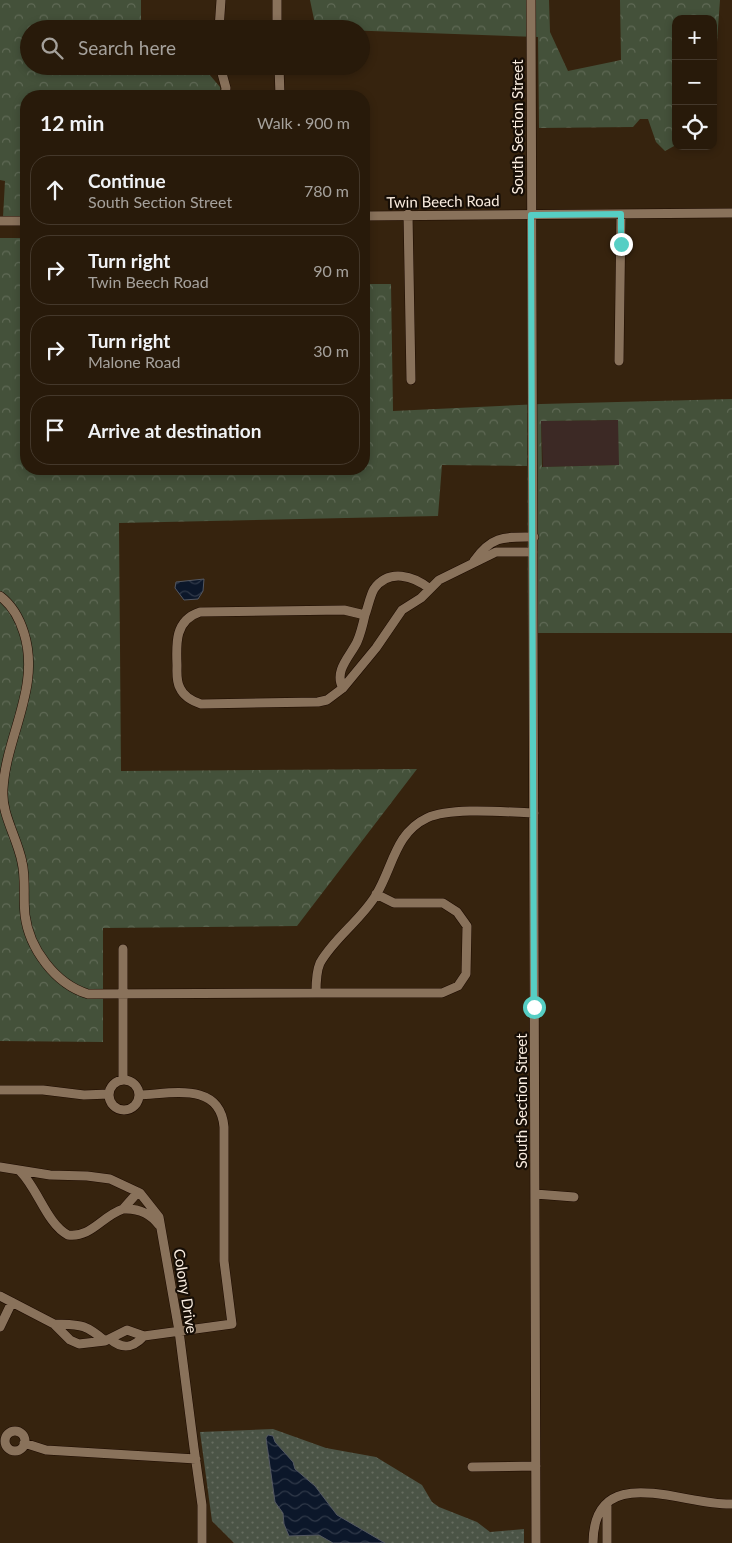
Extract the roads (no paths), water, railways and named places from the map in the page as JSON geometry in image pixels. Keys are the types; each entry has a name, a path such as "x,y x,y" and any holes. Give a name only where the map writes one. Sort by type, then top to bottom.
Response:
{"street":[{"path":"219,20 221,0"},
{"path":"277,0 277,20"},
{"name":"South Section Street","path":"531,0 536,1543"},
{"path":"222,75 226,90"},
{"path":"279,75 280,90"},
{"name":"Twin Beech Road","path":"370,216 732,213"},
{"path":"408,214 411,380"},
{"path":"619,361 621,214"},
{"path":"0,222 20,221"},
{"path":"474,562 484,547 495,540 534,537"},
{"path":"365,615 344,610 200,612 186,619 178,632 177,682 182,692 196,702 306,704 327,700 343,688 376,648 402,610 421,598 439,580 496,552 533,552"},
{"path":"343,688 340,682 342,666 358,640 373,591 386,579 412,577 430,589"},
{"path":"0,596 20,620 28,645 30,672 2,790 7,820 22,861 26,917 30,932 39,954 69,987 88,994 123,995 442,993 458,986 466,974 467,926 457,912 443,903 394,903 376,894"},
{"path":"316,993 319,964 356,922 376,894 402,837 410,829 425,819 450,812 534,812"},
{"path":"123,949 123,1080"},
{"path":"123,1080 135,1086 138,1095 133,1107 124,1110 114,1106 109,1094 115,1083 123,1080"},
{"path":"0,1090 43,1090 84,1095 109,1094"},
{"path":"0,1296 54,1324 70,1340 78,1344 107,1340 127,1330 144,1336 232,1324 224,1261 224,1120 217,1105 203,1095 190,1093 138,1095"},
{"name":"Colony Drive","path":"0,1167 20,1171 110,1179 138,1192 156,1211 163,1230 179,1331 202,1505 202,1543"},
{"path":"20,1171 30,1181 55,1225 68,1235 84,1234 112,1213 123,1209 144,1212 155,1220 163,1230"},
{"path":"123,1209 138,1192"},
{"path":"535,1194 574,1197"},
{"path":"0,1327 12,1302"},
{"path":"54,1324 82,1325 120,1346 129,1347 135,1345 144,1336"},
{"path":"18,1431 23,1435 24,1443 20,1449 10,1450 3,1434 18,1431"},
{"path":"24,1443 46,1450 196,1459"},
{"path":"472,1467 536,1466"},
{"path":"593,1543 595,1518 607,1504 622,1495 643,1491 712,1504 732,1504"},
{"path":"607,1504 607,1543"}],"water":[{"path":"204,579 203,591 198,599 184,600 175,588 176,582"},
{"path":"268,1435 273,1436 275,1442 293,1462 295,1469 315,1486 337,1515 385,1543 333,1543 319,1535 289,1536 284,1524 283,1513 275,1502 266,1438"}]}
